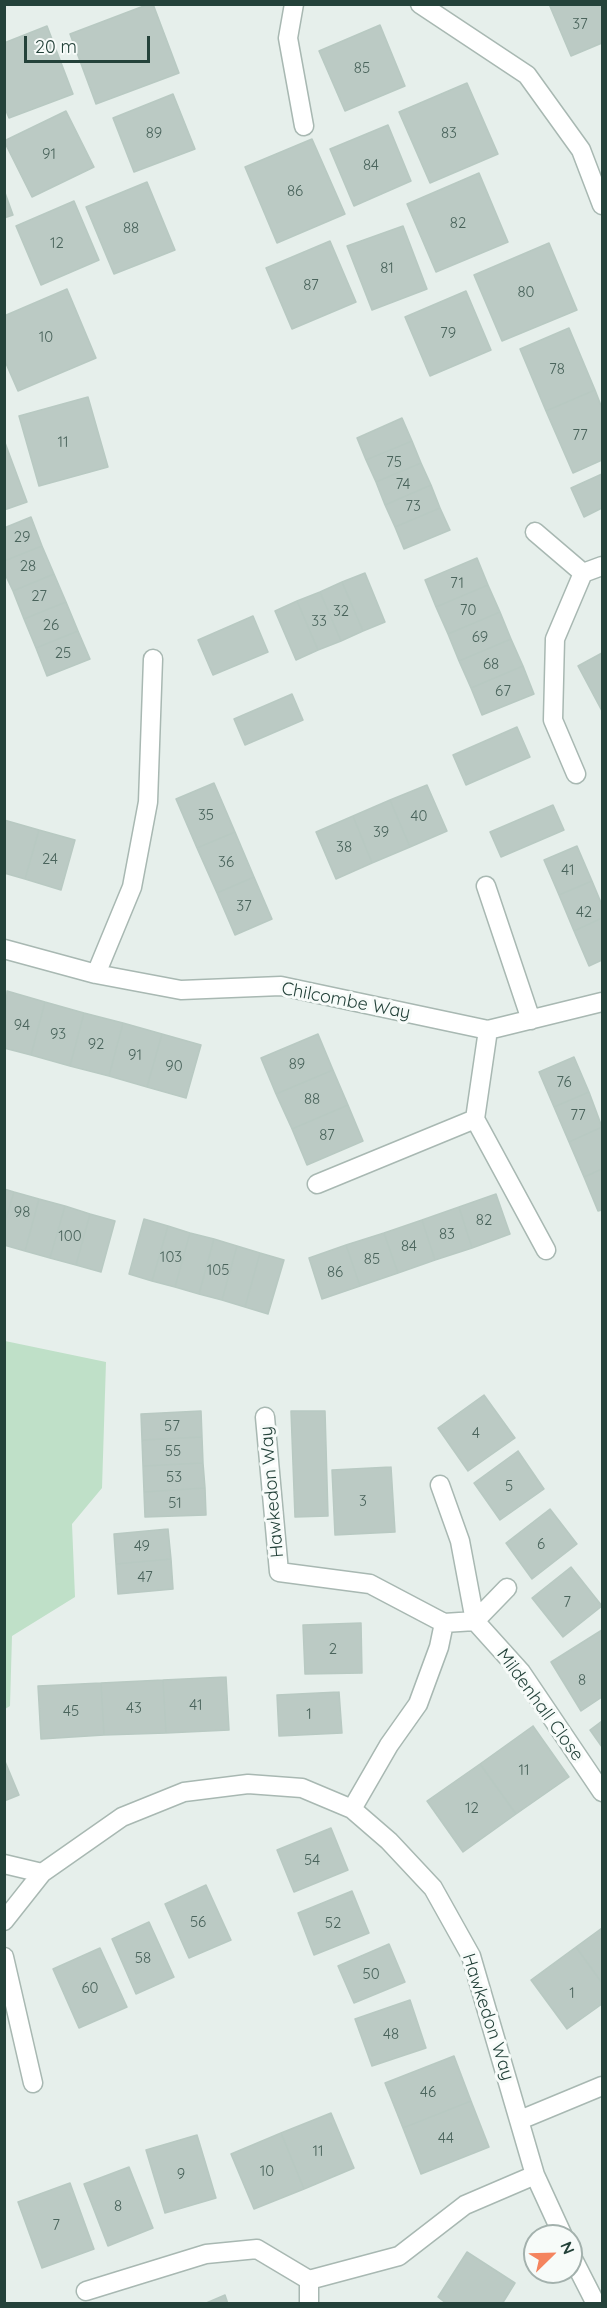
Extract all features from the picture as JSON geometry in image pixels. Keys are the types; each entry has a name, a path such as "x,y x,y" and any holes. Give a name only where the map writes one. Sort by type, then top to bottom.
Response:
{"street":[{"path":"294,4 288,38 304,126"},
{"path":"420,4 527,75 581,150 603,205"},
{"path":"535,532 583,573"},
{"path":"576,774 553,720 555,639 583,573 603,566"},
{"path":"96,974 132,887 148,802 153,659"},
{"path":"486,886 531,1020"},
{"name":"Chilcombe Way","path":"4,950 96,974 181,990 281,986 488,1030 603,1002"},
{"path":"488,1030 475,1119 546,1250"},
{"path":"317,1184 475,1119"},
{"name":"Hawkedon Way","path":"265,1417 279,1572 370,1584 444,1623"},
{"path":"440,1485 460,1541 475,1621"},
{"path":"352,1809 389,1745 418,1704 439,1647 444,1623 475,1621 507,1588"},
{"name":"Mildenhall Close","path":"475,1621 521,1672 603,1792"},
{"name":"Hawkedon Way","path":"4,1921 42,1873 122,1817 184,1792 248,1784 302,1788 352,1809 389,1841 434,1888 471,1956 535,2175 557,2224"},
{"path":"4,1864 42,1873"},
{"path":"4,1957 33,2083"},
{"path":"520,2120 603,2086"},
{"path":"86,2291 206,2254 257,2249 309,2280 399,2256 465,2205 535,2175"},
{"path":"583,2279 596,2304"},
{"path":"309,2280 309,2304"}],"green space":[{"path":"5,1341 106,1362 102,1488 72,1524 75,1597 12,1636 10,1706 5,1709"}],"building":[{"path":"153,4 179,73 96,104 70,34"},
{"path":"549,4 602,4 602,43 571,56"},
{"path":"380,25 405,86 345,111 319,51"},
{"path":"47,26 73,94 9,118 4,106 4,43"},
{"path":"467,83 498,154 430,183 399,112"},
{"path":"173,94 195,149 134,172 113,118"},
{"path":"66,111 94,167 32,197 4,141"},
{"path":"388,125 411,181 354,206 330,149"},
{"path":"312,139 345,214 277,243 245,167"},
{"path":"479,173 508,242 436,272 407,204"},
{"path":"147,182 175,250 114,274 86,207"},
{"path":"4,190 13,215 4,218"},
{"path":"74,201 99,260 41,285 16,226"},
{"path":"403,226 427,289 372,310 347,246"},
{"path":"330,241 356,302 292,329 266,268"},
{"path":"549,243 577,310 502,341 474,275"},
{"path":"67,289 96,358 18,391 4,359 4,316"},
{"path":"466,291 491,350 430,376 405,317"},
{"path":"569,328 595,390 546,411 520,349"},
{"path":"595,390 602,408 602,460 573,473 546,411"},
{"path":"88,397 108,467 39,486 19,416"},
{"path":"402,418 412,441 366,460 357,438"},
{"path":"4,440 27,502 4,510"},
{"path":"412,441 421,463 376,482 366,460"},
{"path":"421,463 431,485 385,505 376,482"},
{"path":"602,474 602,508 584,517 571,488"},
{"path":"431,485 440,508 395,527 385,505"},
{"path":"440,508 450,530 404,549 395,527"},
{"path":"31,517 42,546 4,561 4,528"},
{"path":"42,546 54,574 13,591 4,572 4,561"},
{"path":"477,558 488,585 436,607 425,580"},
{"path":"365,573 385,622 363,631 342,582"},
{"path":"54,574 66,602 24,619 13,591"},
{"path":"342,582 363,631 341,641 320,592"},
{"path":"488,585 500,612 448,634 436,607"},
{"path":"320,592 341,641 318,650 297,601"},
{"path":"297,601 318,650 296,660 275,611"},
{"path":"66,602 78,631 36,648 24,619"},
{"path":"500,612 511,639 459,661 448,634"},
{"path":"253,616 268,652 213,675 198,640"},
{"path":"78,631 90,659 47,676 36,648"},
{"path":"511,639 523,666 471,688 459,661"},
{"path":"602,653 602,711 578,666"},
{"path":"523,666 534,694 482,715 471,688"},
{"path":"292,694 303,720 245,745 234,719"},
{"path":"517,727 530,757 466,785 453,755"},
{"path":"214,783 235,832 197,848 176,799"},
{"path":"427,785 447,831 410,847 390,800"},
{"path":"390,800 410,847 372,863 353,816"},
{"path":"553,805 564,830 501,857 490,832"},
{"path":"353,816 372,863 336,879 316,832"},
{"path":"4,820 39,830 25,879 4,873"},
{"path":"39,830 75,840 61,890 25,879"},
{"path":"235,832 254,877 217,893 197,848"},
{"path":"577,846 592,881 559,895 544,860"},
{"path":"254,877 272,919 235,935 217,893"},
{"path":"592,881 602,905 602,918 574,931 559,895"},
{"path":"602,918 602,960 589,966 574,931"},
{"path":"7,991 45,1002 31,1055 4,1048"},
{"path":"45,1002 84,1013 70,1066 31,1055"},
{"path":"84,1013 123,1023 109,1076 70,1066"},
{"path":"123,1023 162,1034 147,1087 109,1076"},
{"path":"162,1034 201,1045 186,1098 147,1087"},
{"path":"318,1034 333,1070 276,1094 261,1058"},
{"path":"574,1057 589,1092 554,1107 539,1072"},
{"path":"333,1070 348,1105 292,1129 276,1094"},
{"path":"589,1092 602,1127 569,1142 554,1107"},
{"path":"348,1105 363,1141 307,1165 292,1129"},
{"path":"602,1127 602,1169 584,1177 569,1142"},
{"path":"602,1169 602,1210 598,1211 584,1177"},
{"path":"4,1189 14,1192 4,1225"},
{"path":"14,1192 39,1199 25,1251 4,1245 4,1225"},
{"path":"496,1194 510,1234 472,1248 459,1207"},
{"path":"39,1199 65,1206 50,1258 25,1251"},
{"path":"65,1206 90,1214 76,1265 50,1258"},
{"path":"459,1207 472,1248 435,1260 422,1220"},
{"path":"90,1214 115,1221 101,1272 76,1265"},
{"path":"144,1219 168,1226 152,1281 129,1274"},
{"path":"422,1220 435,1260 398,1273 384,1233"},
{"path":"168,1226 190,1233 175,1287 152,1281"},
{"path":"190,1233 214,1239 199,1294 175,1287"},
{"path":"384,1233 398,1273 360,1286 346,1245"},
{"path":"214,1239 237,1246 222,1300 199,1294"},
{"path":"346,1245 360,1286 322,1299 309,1258"},
{"path":"237,1246 260,1253 245,1307 222,1300"},
{"path":"260,1253 284,1260 268,1314 245,1307"},
{"path":"484,1395 515,1438 468,1471 438,1428"},
{"path":"201,1411 202,1437 142,1440 141,1414"},
{"path":"291,1411 325,1411 328,1516 295,1517"},
{"path":"202,1437 203,1463 143,1466 142,1440"},
{"path":"518,1451 544,1489 500,1520 474,1483"},
{"path":"203,1463 205,1488 144,1492 143,1466"},
{"path":"391,1467 395,1532 335,1535 332,1470"},
{"path":"205,1488 206,1515 145,1517 144,1492"},
{"path":"550,1509 577,1544 532,1579 506,1543"},
{"path":"168,1529 171,1559 116,1564 114,1534"},
{"path":"171,1559 173,1589 118,1594 116,1564"},
{"path":"571,1567 602,1606 563,1637 532,1598"},
{"path":"361,1623 362,1673 305,1674 303,1625"},
{"path":"602,1630 602,1697 581,1711 551,1662"},
{"path":"226,1677 229,1730 166,1733 163,1680"},
{"path":"163,1680 166,1733 104,1735 101,1683"},
{"path":"101,1683 104,1735 41,1739 38,1686"},
{"path":"339,1692 342,1733 279,1736 277,1695"},
{"path":"602,1721 602,1747 590,1730"},
{"path":"533,1726 569,1777 516,1814 480,1764"},
{"path":"4,1759 19,1795 4,1801"},
{"path":"480,1764 516,1814 463,1852 427,1801"},
{"path":"331,1828 348,1870 294,1892 277,1850"},
{"path":"206,1885 231,1940 189,1958 165,1904"},
{"path":"352,1891 369,1933 314,1955 298,1913"},
{"path":"149,1922 174,1977 136,1994 112,1939"},
{"path":"602,1928 602,1983 576,1947"},
{"path":"389,1944 405,1982 354,2003 338,1966"},
{"path":"576,1947 602,1983 602,2004 567,2029 531,1980"},
{"path":"100,1948 127,2007 79,2028 53,1969"},
{"path":"410,2000 426,2048 372,2066 355,2019"},
{"path":"454,2056 471,2101 403,2128 385,2083"},
{"path":"471,2101 489,2147 421,2174 403,2128"},
{"path":"331,2113 354,2168 304,2189 281,2133"},
{"path":"281,2133 304,2189 254,2209 231,2154"},
{"path":"197,2135 216,2198 165,2213 146,2150"},
{"path":"129,2167 153,2228 108,2246 84,2184"},
{"path":"70,2183 94,2249 42,2268 18,2202"},
{"path":"467,2252 515,2283 502,2304 447,2304 438,2297"},
{"path":"225,2295 228,2304 204,2304"}]}
